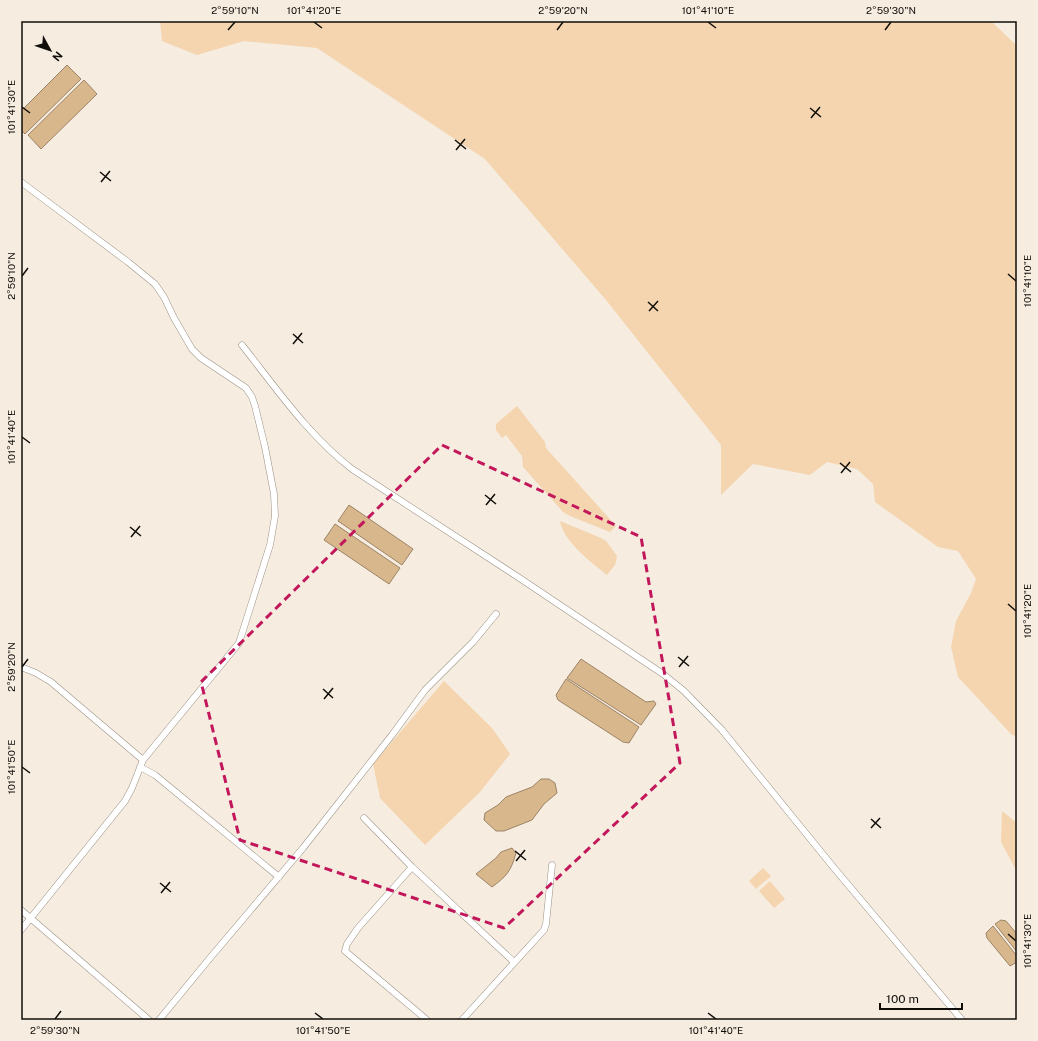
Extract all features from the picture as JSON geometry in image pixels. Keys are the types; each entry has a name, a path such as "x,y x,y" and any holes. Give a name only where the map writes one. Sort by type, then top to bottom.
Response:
{"street":[{"path":"21,182 155,284 164,297 192,349 201,358 246,388 252,397 255,406 270,471 274,494 275,516 270,545 239,643 143,760 125,801 21,930"},
{"path":"242,345 307,426 338,458 352,469 518,577 663,674 684,691 722,730 839,874 962,1020"},
{"path":"159,1020 211,956 279,877 426,690 473,642 496,614"},
{"path":"21,667 36,673 51,682 143,760"},
{"path":"140,767 155,775 279,877"},
{"path":"364,818 412,867 514,962"},
{"path":"462,1020 540,934 546,924 552,865"},
{"path":"412,867 358,928 347,944 345,951 427,1020"},
{"path":"21,910 149,1020"}],"highlighted area":[{"path":"442,445 641,537 680,763 504,928 240,840 201,682"}],"shaded area":[{"path":"160,21 991,21 1017,46 1017,736 1012,735 958,677 951,647 956,621 971,593 976,579 958,551 938,547 875,502 873,484 857,469 827,462 810,475 753,464 721,495 721,445 606,300 485,159 317,48 244,41 197,55 162,41"},
{"path":"67,65 81,79 25,134 21,130 21,111"},
{"path":"84,80 97,94 41,149 28,135"},
{"path":"517,406 545,442 546,448 616,526 610,532 563,512 523,467 522,456 506,435 502,438 496,430 496,424"},
{"path":"349,505 413,549 402,565 338,521"},
{"path":"560,521 606,541 617,556 615,565 607,575 572,544 562,529"},
{"path":"335,524 400,568 389,584 324,540"},
{"path":"581,659 646,702 654,701 656,704 641,725 567,678"},
{"path":"566,679 639,727 629,743 623,742 558,700 556,695"},
{"path":"444,681 492,728 510,754 480,792 425,845 380,798 373,764"},
{"path":"541,779 549,779 555,783 557,793 544,804 532,820 504,831 496,831 484,820 485,813 498,805 506,797 532,787"},
{"path":"1002,811 1017,823 1017,876 1015,868 1001,842"},
{"path":"512,848 516,853 510,869 501,880 492,887 476,874 496,858 501,852"},
{"path":"763,868 771,876 756,889 749,881"},
{"path":"770,881 785,899 774,908 759,891"},
{"path":"1001,920 1006,921 1017,934 1017,952 995,924"},
{"path":"993,926 1017,956 1017,962 1010,966 987,938 986,933"}]}
